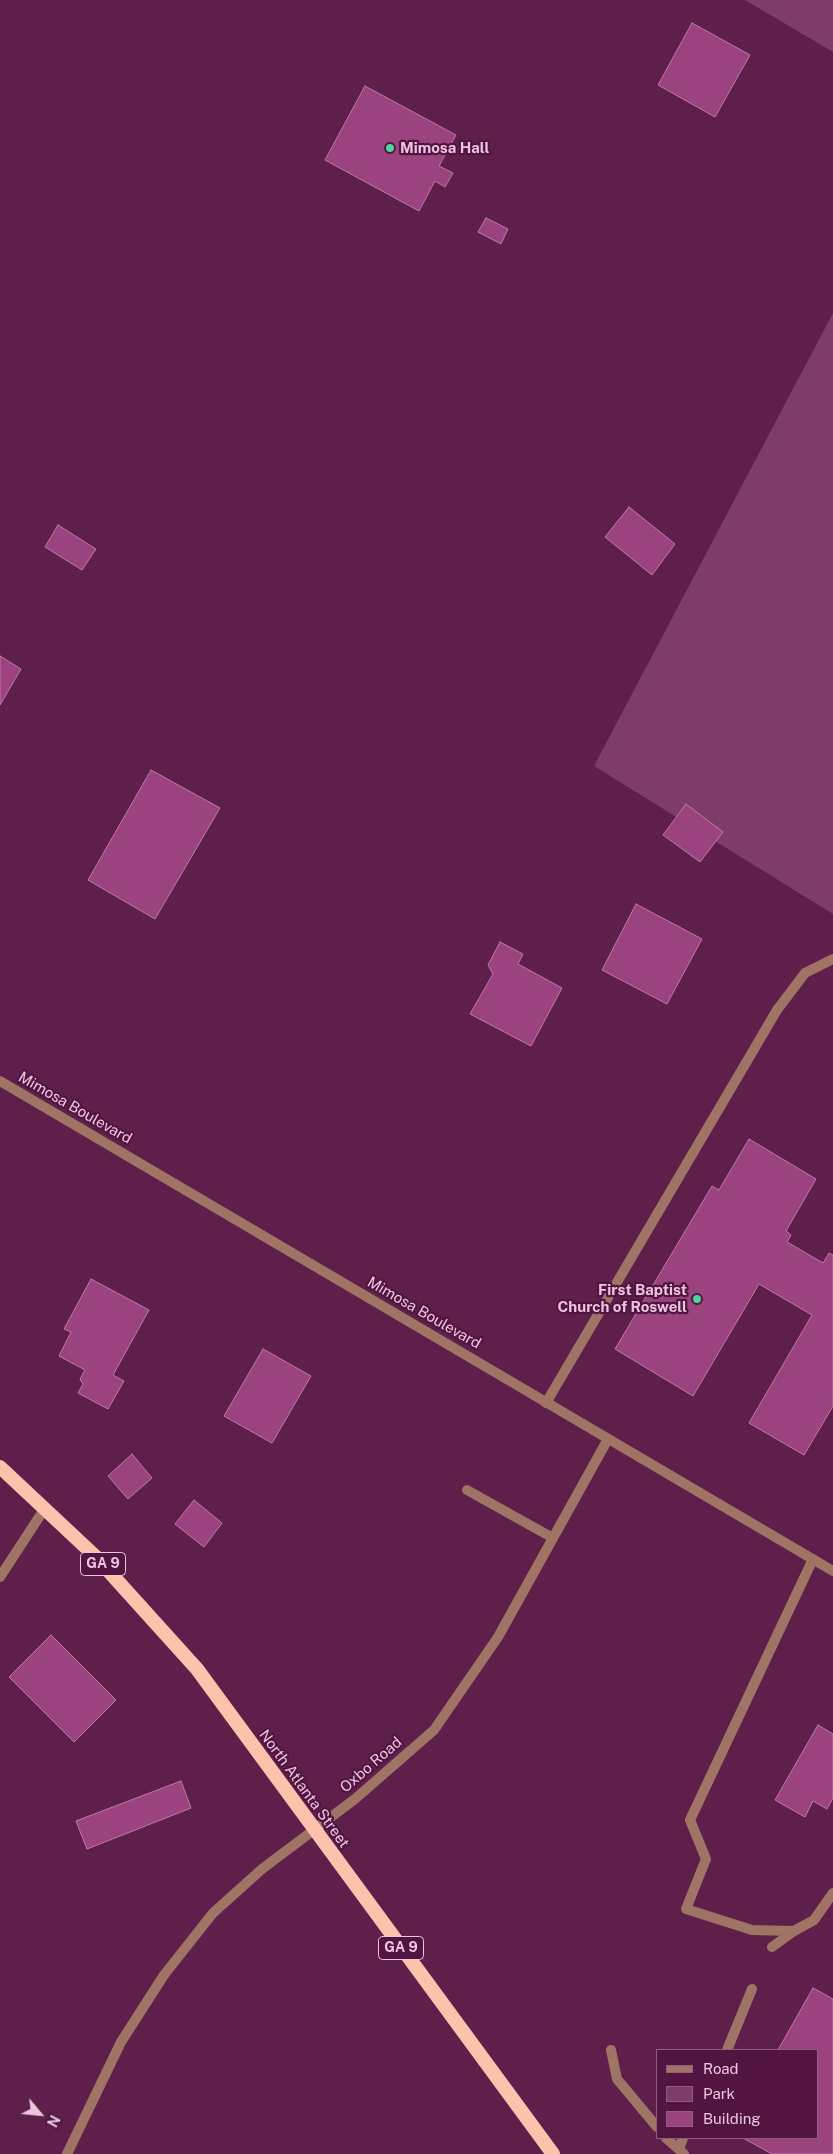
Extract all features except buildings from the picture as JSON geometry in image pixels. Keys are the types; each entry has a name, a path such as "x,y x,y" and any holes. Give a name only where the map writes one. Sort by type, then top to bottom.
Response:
{"highway":[{"name":"North Atlanta Street","path":"0,1468 95,1556 197,1669 314,1831 553,2154"}],"street":[{"path":"546,1403 777,1010 805,973 833,959"},
{"name":"Mimosa Boulevard","path":"0,1081 833,1571"},
{"name":"Oxbo Road","path":"67,2154 121,2042 164,1975 213,1913 262,1869 314,1831 378,1780 434,1730 498,1637 608,1439"},
{"path":"467,1490 552,1538"},
{"path":"0,1577 45,1508"},
{"path":"794,1931 752,1930 686,1909 706,1859 690,1820 813,1559"},
{"path":"772,1947 794,1931 814,1920 833,1893"},
{"path":"727,2049 752,1989"},
{"path":"611,2050 617,2079 656,2126"},
{"path":"667,2139 681,2152"},
{"path":"681,2152 682,2139"}],"green space":[{"path":"745,0 833,0 833,52"},
{"path":"833,313 833,914 594,766"}],"place":[{"name":"Mimosa Hall","path":"390,148"},
{"name":"First Baptist Church of Roswell","path":"697,1299"}]}
